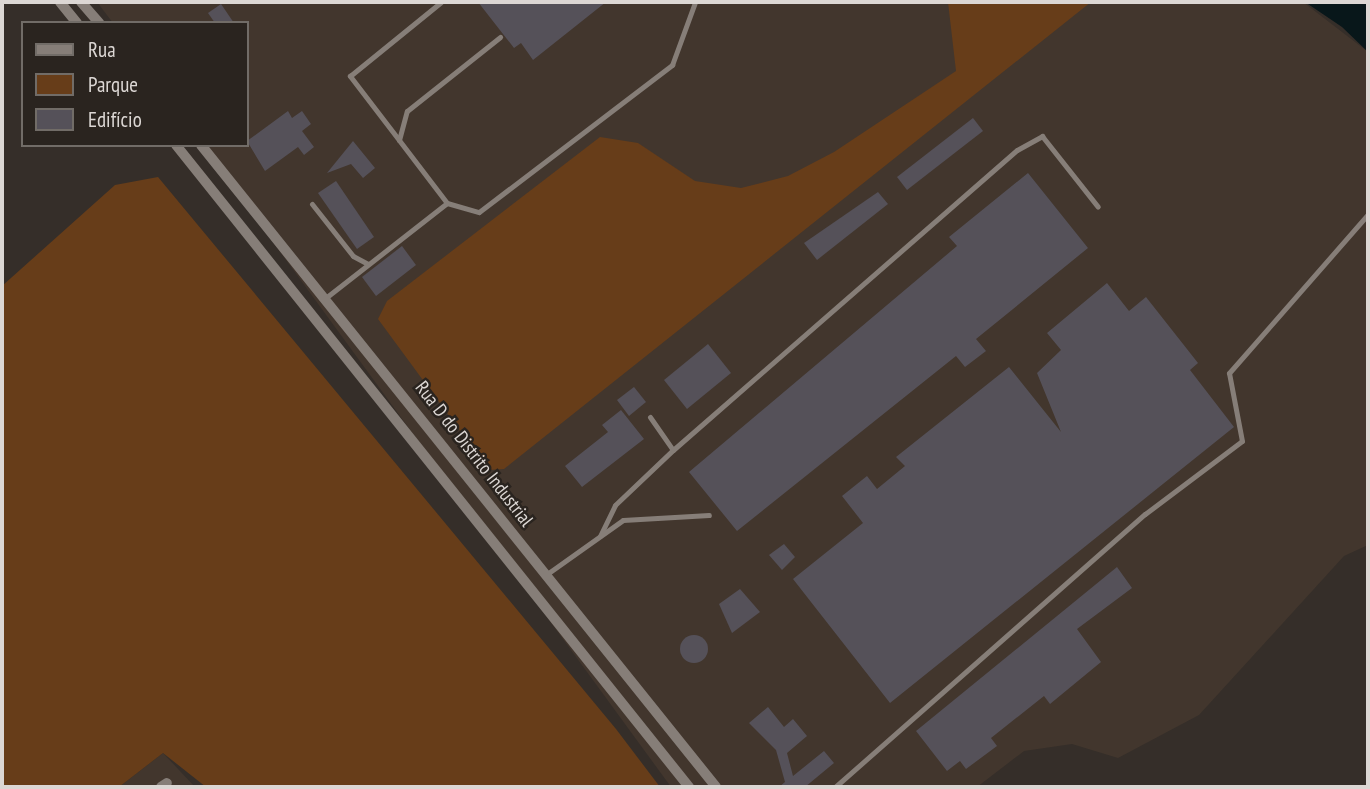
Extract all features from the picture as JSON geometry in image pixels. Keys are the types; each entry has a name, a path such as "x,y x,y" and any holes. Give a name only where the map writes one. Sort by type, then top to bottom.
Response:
{"street":[{"path":"60,2 75,21"},
{"path":"81,2 97,21"},
{"name":"Rua D do Distrito Industrial","path":"178,147 689,787"},
{"name":"Rua D do Distrito Industrial","path":"203,147 328,296 716,787"}],"lane":[{"path":"441,2 350,76 447,203 480,212 672,65 695,2"},
{"path":"399,140 407,111 500,37"},
{"path":"600,536 615,505 673,450 873,270 1042,136 1098,207"},
{"path":"328,296 447,203"},
{"path":"312,204 353,257 368,264"},
{"path":"835,787 1145,514 1242,441 1229,373 1368,214"},
{"path":"650,417 673,450"},
{"path":"547,574 623,520 709,515"}],"shaded area":[{"path":"97,2 1303,2 1368,52 1368,545 1344,556 1199,715 1118,758 1072,744 1024,751 977,787 671,787 203,147 248,147 248,21 111,21"},
{"path":"1305,2 1368,2 1368,52 1342,27"},
{"path":"163,753 195,787 119,787"}],"green space":[{"path":"948,2 1091,2 504,469 489,470 378,319 387,301 600,137 638,143 695,181 741,188 788,176 834,152 956,71"},
{"path":"158,177 616,729 660,787 206,787 163,753 119,787 2,787 2,286 115,185"}],"building":[{"path":"478,2 606,2 533,60 521,43 514,48"},
{"path":"221,4 233,21 214,21 208,13"},
{"path":"288,111 292,118 302,111 311,124 302,131 314,147 304,155 298,147 265,171 248,140"},
{"path":"973,118 983,131 907,190 897,177"},
{"path":"353,141 375,168 363,178 351,164 327,173"},
{"path":"1028,173 1088,248 976,339 986,351 965,367 956,356 737,531 689,472 957,246 949,237"},
{"path":"336,181 374,237 357,249 318,193"},
{"path":"878,192 888,204 817,260 804,243"},
{"path":"402,246 416,265 376,296 362,277"},
{"path":"1107,283 1129,311 1146,297 1198,363 1190,370 1234,427 890,703 793,579 863,523 842,496 867,476 877,489 905,466 896,457 1009,367 1061,432 1037,373 1061,350 1047,333"},
{"path":"708,344 731,373 687,409 664,380"},
{"path":"634,387 646,402 629,416 617,400"},
{"path":"621,410 644,439 582,487 565,466 608,432 602,425"},
{"path":"784,544 795,557 782,570 769,555"},
{"path":"1117,567 1132,588 1077,629 1101,662 1050,704 1044,696 991,738 997,746 966,769 960,761 947,771 916,731"},
{"path":"740,589 760,612 732,633 719,604"},
{"path":"694,635 704,639 708,649 704,659 694,663 684,659 680,649 684,639"},
{"path":"768,707 784,727 793,719 807,736 787,753 793,776 824,751 834,763 805,787 779,787 785,782 776,750 749,723"}]}
